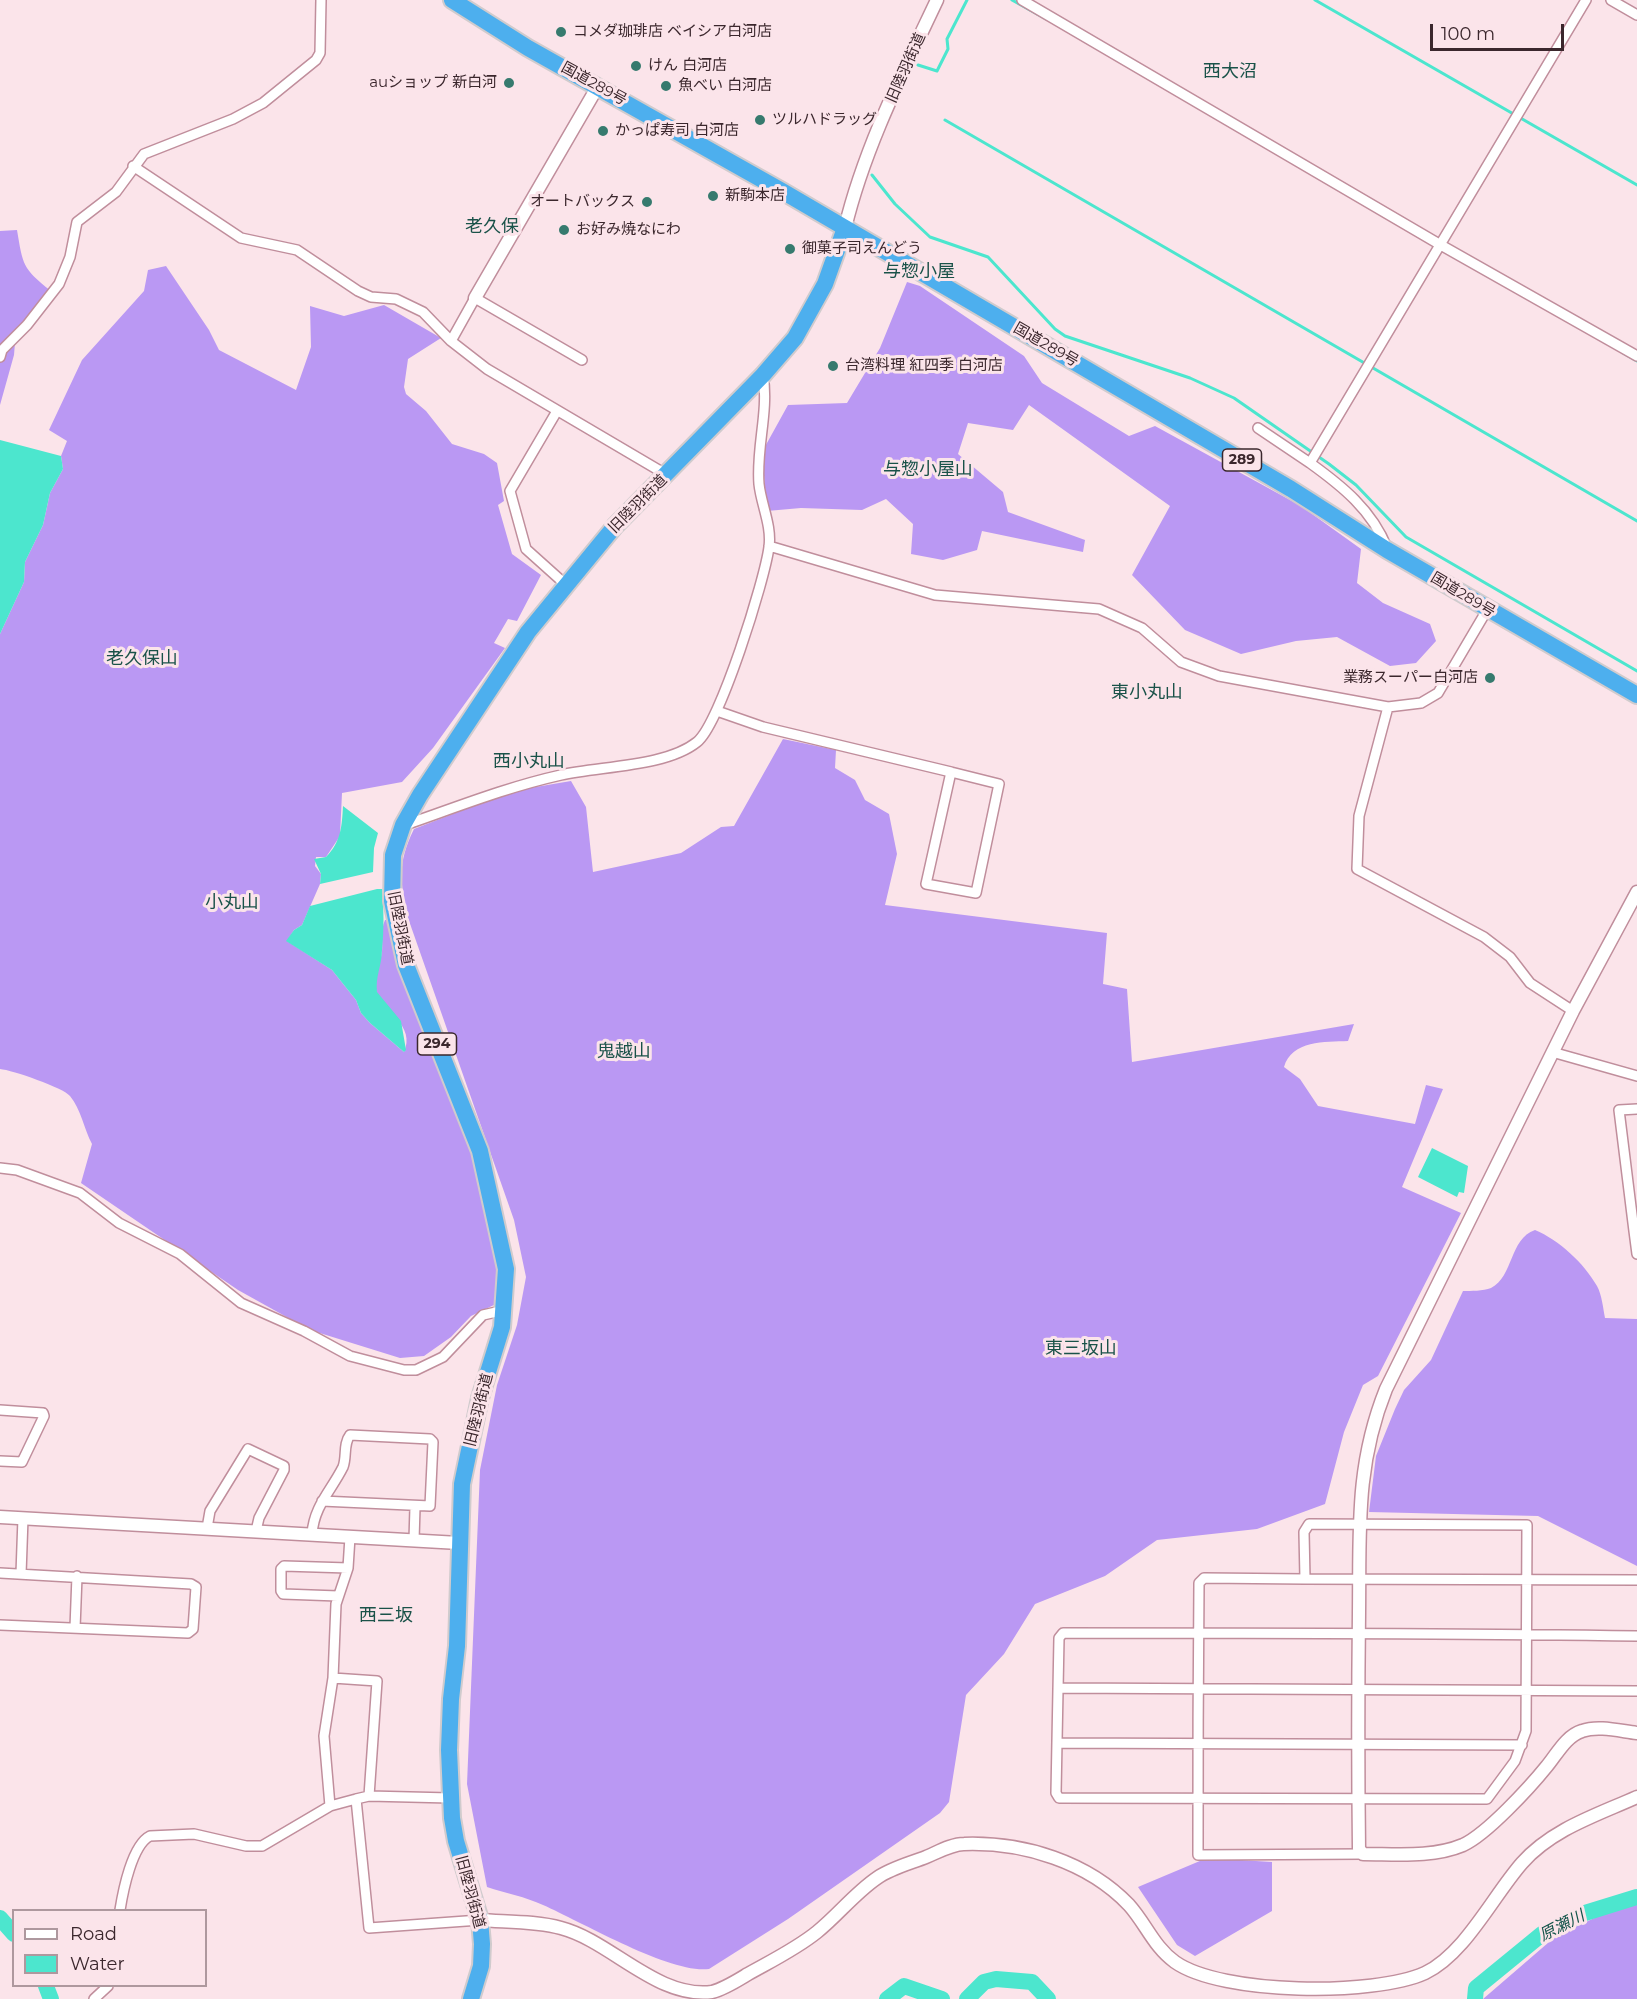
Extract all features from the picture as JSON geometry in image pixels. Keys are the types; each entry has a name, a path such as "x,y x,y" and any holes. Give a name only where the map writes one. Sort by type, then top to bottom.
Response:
{"highway":[{"name":"国道289号","path":"452,0 528,48 845,228 1291,489 1487,610 1637,695"},
{"name":"旧陸羽街道","path":"471,1999 481,1966 480,1920 456,1841 450,1798 449,1750 457,1647 462,1484 473,1428 505,1310 503,1250 480,1151 421,1008 406,965 391,877 393,855 403,825 420,795 528,632 565,584 615,526 763,375 795,338 812,312 845,228"}],"street":[{"path":"0,357 2,350 27,325 58,284 70,257 77,222 116,192 133,165 144,154 233,119 263,103 316,60 320,53 321,0"},
{"name":"旧陸羽街道","path":"845,228 855,186 901,76 937,0"},
{"path":"1022,0 1439,244 1637,356"},
{"path":"1310,463 1586,0"},
{"path":"1611,0 1637,15"},
{"path":"451,341 598,86"},
{"path":"133,165 242,238 297,250 370,297 396,299 423,312 451,341 487,369 667,475"},
{"path":"475,298 582,360"},
{"path":"403,825 515,787 561,775 660,758 682,751 699,741 717,711 737,662 769,546 758,467 766,393 763,375"},
{"path":"557,411 510,491 526,549 565,584"},
{"path":"1258,428 1344,488 1379,527 1387,550"},
{"path":"769,546 934,595 1099,609 1142,628 1181,662 1219,676 1388,707 1421,703 1438,693 1487,610"},
{"path":"1388,707 1359,816 1357,869 1484,937 1510,957 1530,983 1572,1011"},
{"path":"717,711 763,727 951,772 999,784 976,893 926,885 951,772"},
{"path":"1363,1854 1359,1849 1359,1524 1364,1463 1386,1389 1572,1011 1637,892"},
{"path":"1552,1052 1637,1076"},
{"path":"1637,1109 1619,1110 1632,1178 1637,1254"},
{"path":"0,1168 17,1170 80,1194 119,1222 180,1254 241,1303 304,1331 351,1356 404,1370 416,1370 443,1357 483,1315 505,1310"},
{"path":"0,1410 43,1413 44,1416 22,1462 0,1461"},
{"path":"312,1534 313,1517 322,1501 344,1464 347,1438 350,1435 430,1439 433,1442 430,1506 322,1501"},
{"path":"207,1527 210,1511 248,1449 284,1466 259,1518 256,1531"},
{"path":"414,1540 415,1507"},
{"path":"0,1517 459,1543"},
{"path":"21,1574 23,1518"},
{"path":"1305,1579 1304,1532 1309,1524 1527,1525 1527,1580 1527,1634 1527,1690 1526,1731 1515,1761 1487,1799 1059,1798 1056,1793 1059,1638 1063,1633 1527,1634 1637,1636"},
{"path":"330,1806 324,1736 333,1678 334,1619 338,1596 348,1568 350,1537"},
{"path":"338,1596 283,1594 281,1569 284,1566 348,1568"},
{"path":"0,1573 191,1584 196,1587 193,1629 188,1633 0,1625"},
{"path":"75,1628 76,1576"},
{"path":"1637,1580 1204,1578 1199,1583 1198,1855 1426,1854 1465,1844 1485,1830 1546,1768 1569,1738 1582,1731 1596,1729 1637,1733"},
{"path":"333,1678 377,1681 369,1796"},
{"path":"1058,1688 1637,1691"},
{"path":"1058,1743 1522,1745"},
{"path":"120,1909 130,1870 144,1839 171,1834 194,1834 246,1846 262,1846 330,1806 356,1798 369,1796 450,1798"},
{"path":"356,1798 369,1928 480,1920 561,1928 595,1942 638,1971 682,1991 713,1992 777,1958 815,1934 878,1877 960,1844 992,1845 1024,1850 1058,1859 1092,1874 1130,1906 1158,1947 1176,1963 1196,1973 1226,1981 1262,1986 1336,1988 1396,1983 1428,1972 1454,1951 1524,1861 1561,1830 1637,1797"},
{"path":"94,1999 107,1987"}],"shaded area":[{"path":"17,230 25,265 34,277 51,291 16,330 14,355 0,405 0,231"},
{"path":"166,266 209,330 219,350 296,390 311,347 310,306 344,316 384,305 441,338 408,359 404,387 406,394 426,411 452,444 484,454 497,463 504,501 498,505 512,554 541,575 517,621 508,619 494,643 505,648 433,748 402,782 342,793 340,836 326,857 316,857 315,866 321,874 320,884 302,925 294,930 287,941 332,970 356,1000 361,1013 404,1052 407,1043 403,1027 381,1000 376,988 383,928 385,920 389,920 398,969 468,1131 496,1248 496,1304 471,1316 451,1337 424,1356 400,1358 310,1330 238,1290 81,1183 92,1144 74,1101 66,1093 48,1084 0,1069 0,634 24,582 25,562 43,525 50,493 63,469 61,456 67,441 49,430 82,360 144,291 148,270"},
{"path":"907,282 920,286 1024,356 1042,383 1129,436 1155,426 1301,506 1361,549 1357,583 1383,603 1430,624 1436,641 1416,663 1390,666 1337,637 1296,641 1241,654 1185,630 1132,575 1170,506 1029,405 1013,430 968,423 958,454 1003,492 1008,512 1085,540 1083,552 982,531 977,550 943,560 911,554 913,524 886,499 862,510 801,508 767,511 762,452 788,405 847,403 880,348"},
{"path":"783,739 836,750 835,768 855,780 865,800 889,814 897,854 885,905 1107,933 1103,984 1127,989 1132,1062 1354,1024 1348,1041 1310,1044 1302,1047 1288,1058 1284,1067 1300,1079 1318,1106 1415,1124 1426,1085 1443,1089 1402,1187 1461,1213 1378,1376 1363,1385 1344,1432 1325,1504 1257,1529 1157,1540 1105,1576 1035,1604 1004,1654 966,1695 949,1802 940,1813 788,1919 709,1969 692,1968 672,1964 626,1945 536,1902 487,1887 467,1784 480,1470 497,1385 517,1325 526,1277 514,1220 408,918 402,873 405,852 414,829 512,791 571,781 586,807 593,872 681,853 721,827 734,826"},
{"path":"1535,1230 1562,1246 1592,1277 1599,1290 1605,1318 1637,1319 1637,1566 1538,1516 1369,1512 1376,1456 1404,1390 1431,1360 1463,1291 1491,1288 1504,1275 1520,1241"},
{"path":"1207,1858 1272,1862 1272,1911 1195,1956 1177,1945 1138,1887"},
{"path":"1637,1898 1637,1999 1483,1999 1556,1936"}],"water":[{"path":"0,440 61,456 63,469 50,493 43,525 25,562 24,582 0,634"},
{"path":"343,806 378,833 374,848 373,872 320,884 321,874 314,859 326,857 335,846 341,827"},
{"path":"382,889 384,920 377,992 401,1021 406,1050 404,1052 361,1013 356,1000 332,970 286,941 294,930 302,925 310,906"},
{"path":"1432,1148 1468,1166 1464,1193 1459,1192 1457,1197 1418,1177"}],"waterway":[{"path":"918,65 937,71 948,49 947,39 967,0"},
{"path":"1012,0 1046,19"},
{"path":"1315,0 1637,185"},
{"path":"945,120 1637,521"},
{"path":"872,175 895,204 930,237 988,257 1055,329 1065,336 1190,378 1234,398 1356,485 1406,537 1637,671"},
{"path":"1623,353 1637,361"},
{"name":"原瀬川","path":"1475,1999 1476,1988 1542,1934 1585,1913 1637,1897"},
{"path":"0,1918 12,1932"},
{"name":"原瀬川","path":"967,1999 984,1982 996,1979 1032,1982 1048,1999"},
{"name":"原瀬川","path":"887,1999 904,1986 942,1999"},
{"path":"46,1987 51,1999"}],"place":[{"name":"コメダ珈琲店 ベイシア白河店","path":"561,32"},
{"name":"けん 白河店","path":"636,66"},
{"name":"auショップ 新白河","path":"509,83"},
{"name":"魚べい 白河店","path":"666,86"},
{"name":"ツルハドラッグ","path":"760,120"},
{"name":"かっぱ寿司 白河店","path":"603,131"},
{"name":"新駒本店","path":"713,196"},
{"name":"オートバックス","path":"647,202"},
{"name":"お好み焼なにわ","path":"564,230"},
{"name":"御菓子司えんどう","path":"790,249"},
{"name":"台湾料理 紅四季 白河店","path":"833,366"},
{"name":"業務スーパー白河店","path":"1490,678"}],"district":[{"name":"西大沼","path":"1230,72"},
{"name":"老久保","path":"492,227"},
{"name":"与惣小屋","path":"919,272"},
{"name":"与惣小屋山","path":"928,470"},
{"name":"老久保山","path":"142,659"},
{"name":"東小丸山","path":"1147,693"},
{"name":"西小丸山","path":"529,762"},
{"name":"小丸山","path":"232,903"},
{"name":"鬼越山","path":"624,1052"},
{"name":"東三坂山","path":"1081,1349"},
{"name":"西三坂","path":"386,1616"}]}
